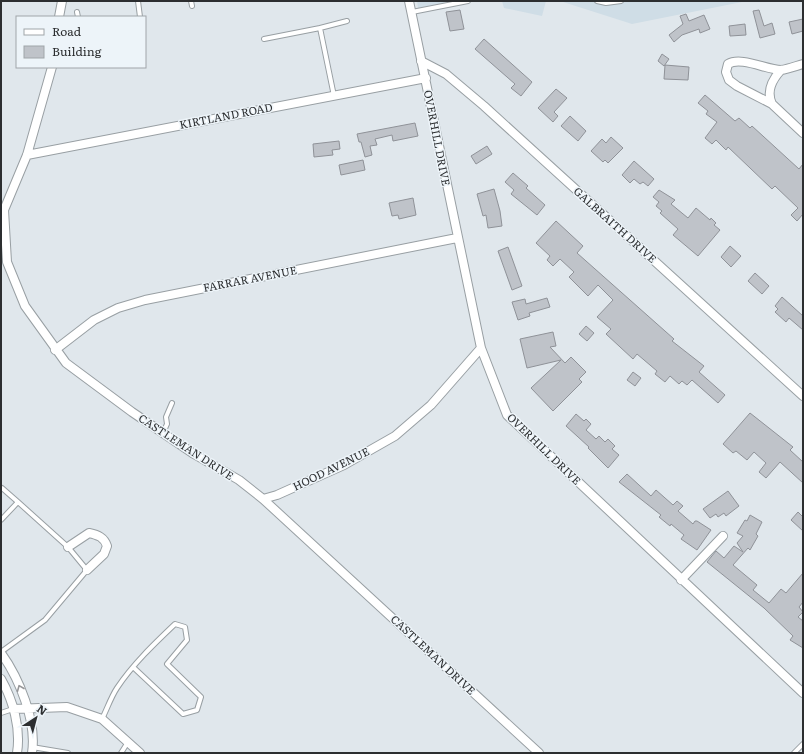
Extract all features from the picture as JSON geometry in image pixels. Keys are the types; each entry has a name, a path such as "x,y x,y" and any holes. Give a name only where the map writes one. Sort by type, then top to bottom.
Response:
{"street":[{"path":"60,16 62,1"},
{"name":"OVERHILL DRIVE","path":"409,1 481,348 507,415 803,693"},
{"name":"GALBRAITH DRIVE","path":"421,61 446,74 484,106 803,396"},
{"path":"803,64 781,70 764,65 735,62 728,64 726,68 727,77 733,84 772,104 803,133"},
{"name":"CASTLEMAN DRIVE","path":"52,68 27,155 4,210 7,262 25,306 55,350 66,363 163,433 239,480 263,499 538,753"},
{"path":"772,104 769,97 770,86 781,70"},
{"name":"KIRTLAND ROAD","path":"27,155 426,78"},
{"name":"FARRAR AVENUE","path":"55,350 94,320 118,308 132,304 457,238"},
{"name":"HOOD AVENUE","path":"263,499 278,495 344,465 395,436 431,405 449,387 481,348"},
{"path":"68,547 89,533 98,535 105,541 107,546 104,554 87,570"},
{"path":"681,580 723,536"},
{"path":"1,652 16,677 27,708 31,731 32,750"},
{"path":"1,679 13,709 18,733 17,753"},
{"path":"13,709 67,707 102,719 140,753"}],"lane":[{"path":"138,1 140,16"},
{"path":"412,12 468,1"},
{"path":"597,1 606,3 621,1"},
{"path":"264,39 348,21"},
{"path":"320,28 334,96"},
{"path":"163,433 167,424 166,417 172,403"},
{"path":"1,652 45,620 87,570 68,547 2,488"},
{"path":"1,520 18,502"},
{"path":"102,719 116,689 133,667 175,624 185,627 187,640 167,664 201,697 197,710 183,714 133,667"},
{"path":"1,713 13,709"},
{"path":"122,753 128,742"},
{"path":"794,753 803,744"},
{"path":"32,750 68,753"}],"shaded area":[{"path":"417,1 453,1 418,8"},
{"path":"502,1 546,1 542,16 504,8"},
{"path":"560,1 747,1 632,24"}],"building":[{"path":"460,10 464,29 450,31 446,12"},
{"path":"759,10 764,26 772,23 775,34 760,38 753,11"},
{"path":"686,14 689,21 704,15 710,29 700,33 699,29 682,35 674,42 669,35 683,24 680,16"},
{"path":"803,19 803,31 792,34 789,22"},
{"path":"745,24 746,35 730,36 729,26"},
{"path":"484,39 532,82 521,96 511,88 515,84 475,49"},
{"path":"662,54 669,59 664,66 658,61"},
{"path":"665,65 689,67 688,80 664,79"},
{"path":"556,89 567,98 554,112 558,116 553,122 538,108"},
{"path":"705,95 735,121 739,118 750,128 752,126 799,169 803,164 803,214 797,221 791,215 798,208 775,186 772,189 728,147 726,150 716,140 712,144 705,138 717,122 706,114 708,111 698,103"},
{"path":"570,116 586,131 578,141 561,126"},
{"path":"415,123 418,136 393,141 392,135 375,139 377,145 370,146 372,155 365,157 357,134"},
{"path":"611,137 623,148 608,163 605,160 603,162 591,151 602,139 606,143"},
{"path":"339,141 340,149 332,150 333,155 314,157 313,144"},
{"path":"487,146 492,154 476,164 471,156"},
{"path":"363,160 365,170 341,175 339,165"},
{"path":"634,161 654,179 648,186 643,182 640,184 634,179 630,183 622,175"},
{"path":"513,173 528,186 526,188 545,205 537,215 511,194 514,190 505,182"},
{"path":"494,189 500,211 502,226 488,228 486,215 483,216 477,194"},
{"path":"659,190 675,200 671,204 688,218 696,208 716,223 714,225 720,230 698,256 673,235 678,229 660,213 662,211 656,206 659,202 653,197"},
{"path":"413,198 416,215 399,219 398,215 392,216 389,203"},
{"path":"556,221 583,246 577,253 674,339 672,341 704,366 699,372 725,395 718,403 692,380 687,385 682,381 679,384 670,376 665,382 655,374 657,371 637,354 633,359 606,334 611,329 597,317 613,300 598,285 588,296 569,277 574,272 560,259 553,266 547,260 550,256 536,243"},
{"path":"730,246 741,256 731,267 721,257"},
{"path":"508,247 522,286 512,290 498,251"},
{"path":"755,273 769,286 762,294 748,281"},
{"path":"782,297 803,316 803,330 789,318 786,322 775,312 778,309 775,306"},
{"path":"547,298 550,307 529,313 530,316 518,320 512,302 525,299 526,304"},
{"path":"586,326 594,333 587,341 579,334"},
{"path":"553,332 556,346 550,347 565,363 571,357 586,372 579,379 582,382 553,411 531,388 561,360 527,368 520,339"},
{"path":"633,372 641,378 635,386 627,380"},
{"path":"750,413 793,447 790,450 803,462 803,483 780,462 766,478 759,472 766,463 754,452 747,460 736,451 733,453 723,444"},
{"path":"576,414 584,421 586,419 591,424 586,430 596,439 599,436 605,442 608,439 615,446 612,449 619,455 608,468 588,448 589,447 566,426"},
{"path":"627,474 651,496 656,490 673,505 677,501 683,506 678,511 693,524 697,521 711,530 697,550 681,539 684,535 671,524 670,526 659,517 661,515 619,482"},
{"path":"728,491 739,506 726,516 724,513 718,517 716,514 710,518 703,509"},
{"path":"798,512 803,517 803,531 791,520"},
{"path":"750,515 762,522 756,534 758,536 750,550 748,548 733,565 757,585 753,590 769,603 781,589 786,593 803,573 803,602 799,607 803,612 798,617 803,621 803,648 790,640 793,636 764,608 707,562 716,551 724,558 734,546 743,552 737,543 743,536 737,533"}]}
